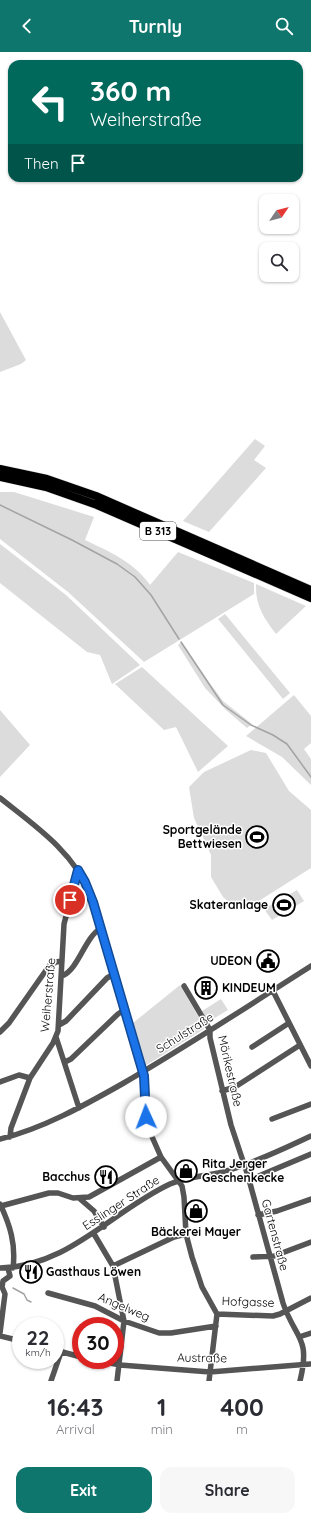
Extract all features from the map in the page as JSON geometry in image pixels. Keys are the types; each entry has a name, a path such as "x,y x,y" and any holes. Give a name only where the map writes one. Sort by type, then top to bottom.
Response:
{"highway":[{"name":"B 313","path":"0,469 47,479 96,496 311,590"},
{"name":"B 313","path":"0,477 46,487 90,502 311,598"}],"street":[{"path":"0,798 64,852 78,870 88,888 101,928 142,1072 145,1084 145,1113 149,1130 161,1157 180,1181"},
{"name":"Weiherstraße","path":"10,1137 10,1128 30,1078 56,1037 59,1026 64,924 78,870"},
{"path":"62,976 68,972 95,933 101,928"},
{"path":"0,1032 9,1023 49,966 56,962 62,961"},
{"name":"Schulstraße","path":"0,1139 10,1137 79,1108 142,1072 311,966"},
{"path":"59,1026 66,1021 107,978 114,974"},
{"name":"Mörikestraße","path":"184,986 210,1030 210,1038 222,1091 244,1165"},
{"path":"273,991 311,1066"},
{"path":"65,1062 71,1059 124,1010"},
{"path":"252,1047 289,1023"},
{"path":"56,1037 79,1108"},
{"path":"222,1091 235,1087 300,1045"},
{"path":"0,1082 19,1075 30,1078"},
{"path":"272,1119 311,1104"},
{"name":"Esslinger Straße","path":"0,1268 10,1268 50,1257 94,1234 152,1194 180,1181 230,1170 311,1136"},
{"path":"249,1180 311,1154"},
{"path":"12,1338 0,1334 5,1294 2,1287 4,1281 10,1276 10,1268 14,1254 13,1237 0,1205 58,1192 79,1198 92,1196 161,1157"},
{"name":"Gartenstraße","path":"244,1165 286,1311"},
{"name":"Hofgasse","path":"180,1181 184,1197 186,1234 196,1273 217,1314 270,1316 286,1311 302,1336 309,1352 310,1364"},
{"path":"79,1198 94,1211 104,1227"},
{"path":"258,1215 311,1199"},
{"path":"94,1234 113,1266 123,1317"},
{"path":"113,1266 174,1237 186,1234"},
{"path":"253,1257 270,1257 311,1242"},
{"name":"Angelweg","path":"48,1293 95,1306 116,1317"},
{"path":"286,1311 311,1298"},
{"path":"209,1381 217,1314"},
{"name":"Angelweg","path":"124,1321 163,1334 216,1326"},
{"path":"302,1336 311,1333"},
{"path":"300,1381 310,1364"},
{"name":"Austraße","path":"124,1365 210,1372 310,1364"},
{"path":"51,1381 54,1369"},
{"path":"117,1381 119,1369"}],"shaded area":[{"path":"0,312 26,360 21,364 0,372"},
{"path":"255,439 265,446 254,460 266,468 209,532 183,521"},
{"path":"0,492 14,492 94,517 85,540 121,558 137,570 150,585 178,552 254,583 254,594 144,662 68,592 0,539"},
{"path":"0,544 66,595 140,665 112,684 100,655 87,652 0,583"},
{"path":"256,584 306,606 276,634 261,611 257,598"},
{"path":"225,614 290,693 283,699 218,619"},
{"path":"182,642 223,701 252,724 247,728 226,710 205,688 178,645"},
{"path":"142,667 228,746 198,772 176,727 164,730 115,684"},
{"path":"294,695 311,716 311,743 304,749 311,759 311,785 282,757 246,736"},
{"path":"0,710 30,745 0,777"},
{"name":"Sportgelände Bettwiesen","path":"251,750 266,753 289,791 311,810 311,868 246,909 232,905 223,897 211,877 211,855 194,818 189,787 204,772"},
{"name":"Skateranlage","path":"297,890 304,901 272,920 264,909"},
{"path":"180,985 204,1026 204,1029 145,1066 133,1023"},
{"path":"221,999 228,1010 208,1022 202,1011"}],"waterway":[{"path":"0,505 72,540 117,564 135,577 151,595 179,639"},
{"path":"181,642 223,705 251,725 273,735 287,744 311,777"},
{"path":"13,1288 24,1294 27,1300 31,1302"}],"place":[{"name":"Sportgelände Bettwiesen","path":"257,837"},
{"name":"Skateranlage","path":"284,905"},
{"name":"UDEON","path":"268,961"},
{"name":"KINDEUM","path":"206,988"},
{"name":"Rita Jerger Geschenkecke","path":"186,1171"},
{"name":"Bacchus","path":"106,1177"},
{"name":"Bäckerei Mayer","path":"196,1211"},
{"name":"Gasthaus Löwen","path":"31,1272"}],"route":[{"path":"70,900 78,870 85,882 93,902 144,1076 146,1117"}]}
